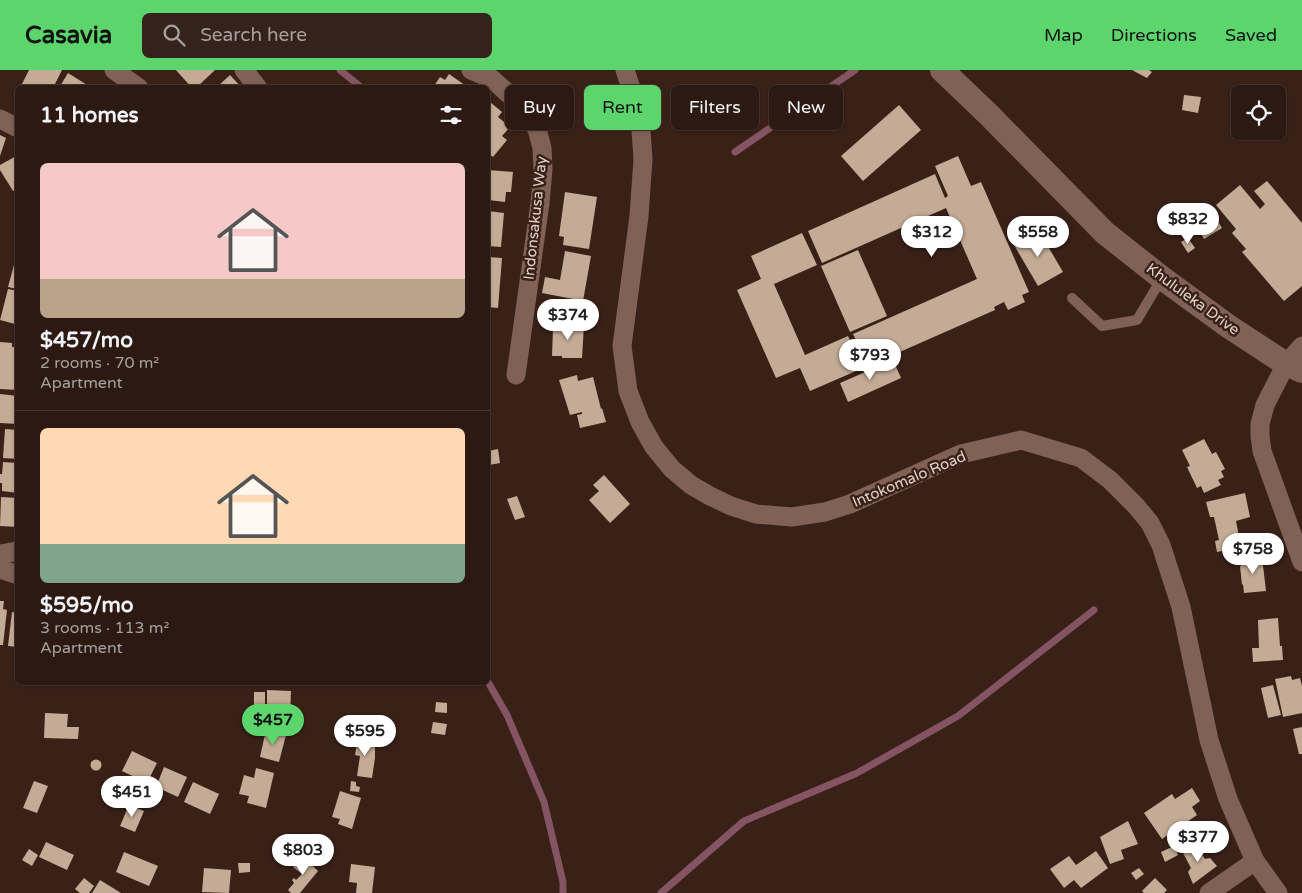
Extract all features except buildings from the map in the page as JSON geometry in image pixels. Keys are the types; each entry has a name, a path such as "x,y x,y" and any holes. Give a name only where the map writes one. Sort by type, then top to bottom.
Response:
{"street":[{"path":"114,70 135,85"},
{"path":"244,70 256,85"},
{"name":"Indonsakusa Way","path":"471,70 495,74 522,106 536,129 542,148 543,169 540,203 516,375"},
{"name":"Intokomalo Road","path":"625,70 640,116 643,159 639,216 622,346 628,391 640,422 654,447 691,485 710,496 731,506 756,514 792,517 825,512 850,504 961,454 1021,440 1081,458 1110,480 1136,506 1150,523 1161,545 1181,607 1209,740 1228,799 1255,861 1278,893"},
{"name":"Khululeka Drive","path":"942,70 1105,233 1162,278 1228,326 1294,368"},
{"path":"0,119 15,126"},
{"path":"1302,346 1294,368 1265,405 1260,424 1262,452 1302,562"},
{"path":"0,554 15,551"},
{"path":"0,570 15,574"},
{"path":"1209,893 1255,861"}],"lane":[{"path":"1072,298 1102,326 1137,320 1162,278"}],"waterway":[{"path":"340,70 358,85"},
{"path":"735,152 855,70"},
{"path":"661,893 744,821 857,773 958,716 1094,610"},
{"path":"490,685 507,715 544,802 563,882 563,893"}]}
